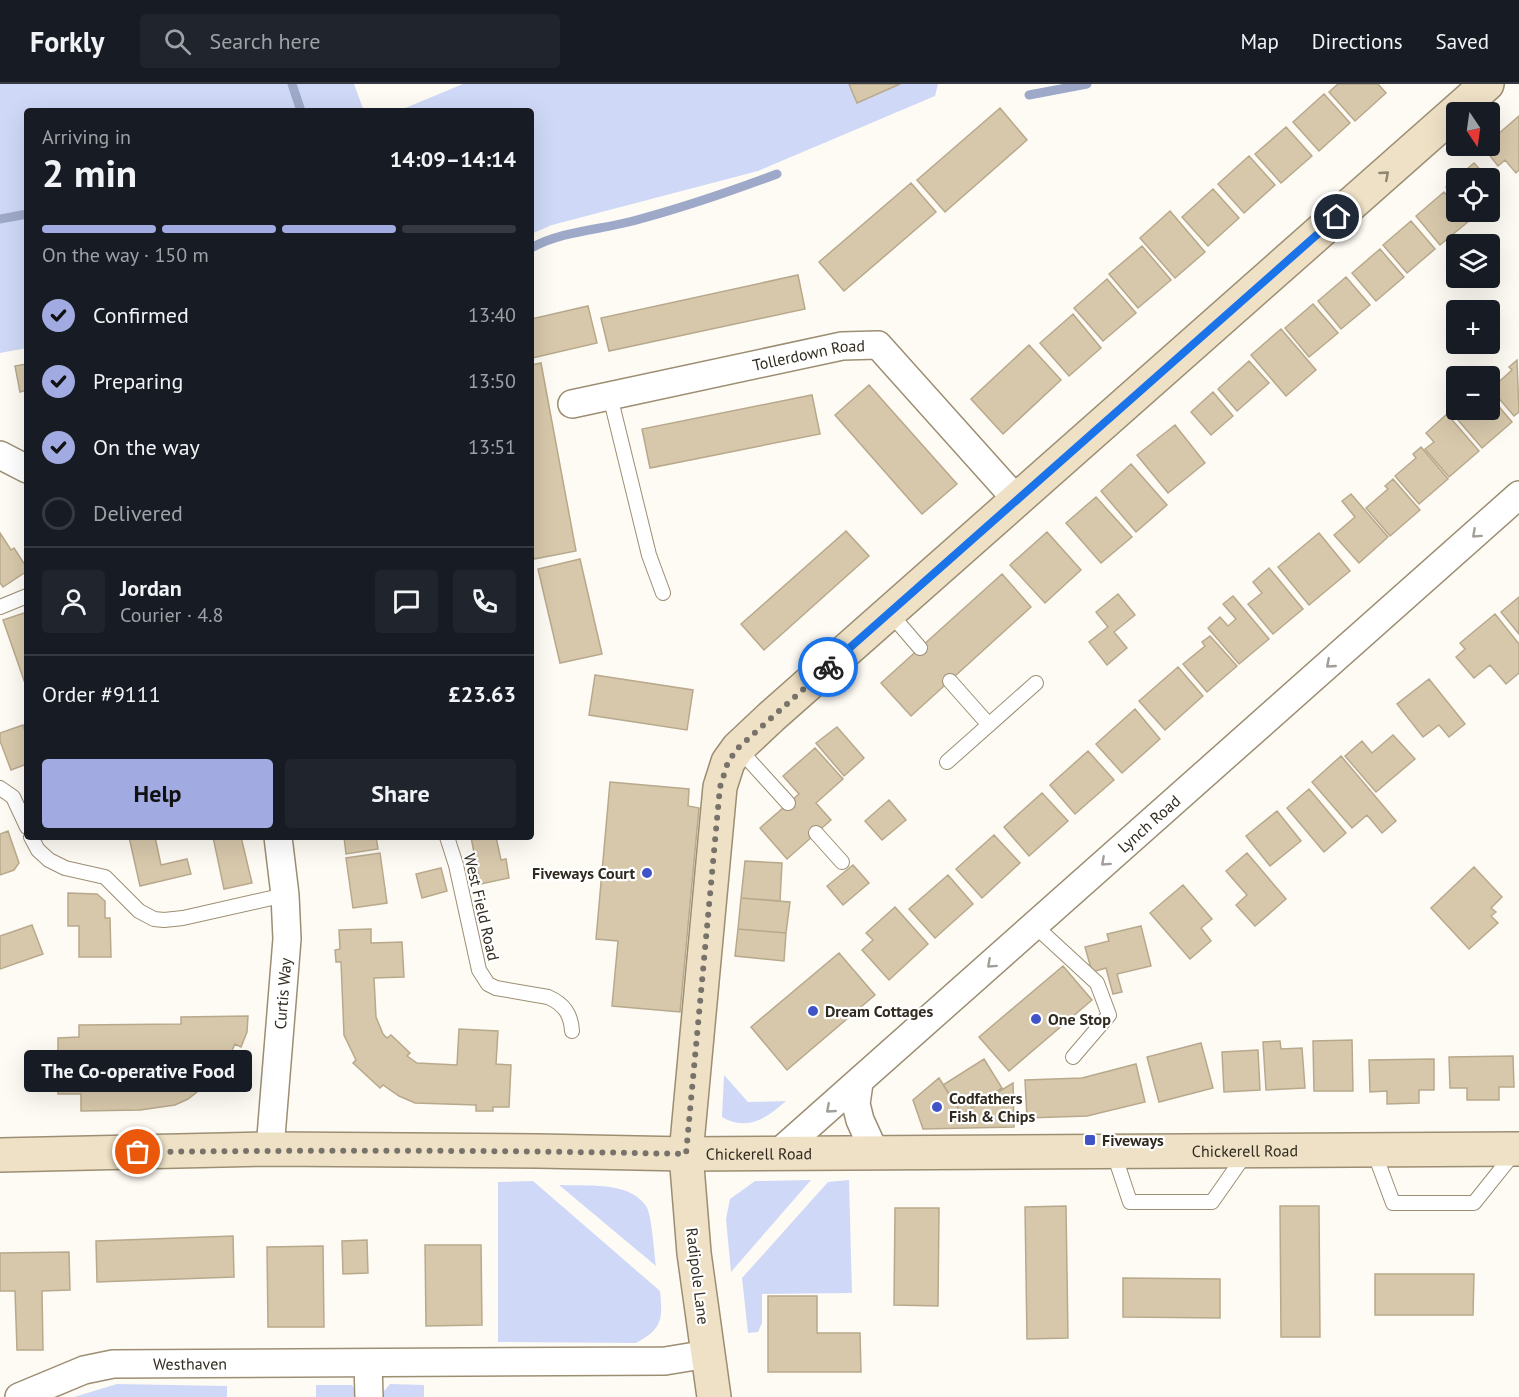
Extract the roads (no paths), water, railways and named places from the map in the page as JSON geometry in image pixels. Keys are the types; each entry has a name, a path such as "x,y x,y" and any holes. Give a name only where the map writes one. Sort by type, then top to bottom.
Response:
{"main road":[{"path":"738,748 1016,499 1487,84"},
{"name":"Radipole Lane","path":"714,1397 694,1253 686,1154 720,787 728,762 738,748"},
{"name":"Chickerell Road","path":"0,1155 270,1149 686,1154 1518,1149"}],"street":[{"name":"Tollerdown Road","path":"572,404 842,346 878,345 1016,499"},
{"path":"0,455 24,467"},
{"name":"Lynch Road","path":"778,1153 1519,495"},
{"name":"Curtis Way","path":"270,1149 287,939 285,895 278,840"},
{"path":"859,1083 856,1104 860,1120 875,1153"},
{"name":"Westhaven","path":"18,1397 84,1370 113,1364 664,1361 708,1354"},
{"path":"368,1363 369,1397"}],"lane":[{"path":"610,396 649,555 663,593"},
{"path":"0,607 24,597"},
{"path":"889,612 920,648"},
{"path":"950,681 989,724"},
{"path":"947,762 1036,683"},
{"path":"738,748 788,803"},
{"path":"0,788 8,792 16,802 24,820"},
{"path":"816,834 842,862"},
{"path":"33,840 38,850 49,860 65,868 105,877 139,911 154,919 183,918 285,895"},
{"name":"West Field Road","path":"448,840 483,979 496,988 556,1000 567,1011 572,1031"},
{"path":"1034,925 1097,983 1109,1016 1073,1057"},
{"path":"1373,1149 1393,1203 1474,1203 1518,1149"},
{"path":"1113,1151 1130,1202 1212,1202 1248,1150"}],"waterway":[{"path":"292,84 300,108"},
{"path":"1029,95 1087,84"},
{"path":"534,246 568,234 669,211 777,174"},
{"path":"0,219 24,215"}],"place":[{"name":"Fiveways Court","path":"647,873"},
{"name":"Dream Cottages","path":"813,1011"},
{"name":"One Stop","path":"1036,1019"},
{"name":"Codfathers Fish & Chips","path":"937,1107"},
{"name":"Fiveways","path":"1090,1140"},
{"name":"The Co-operative Food","path":"138,1152"}]}
